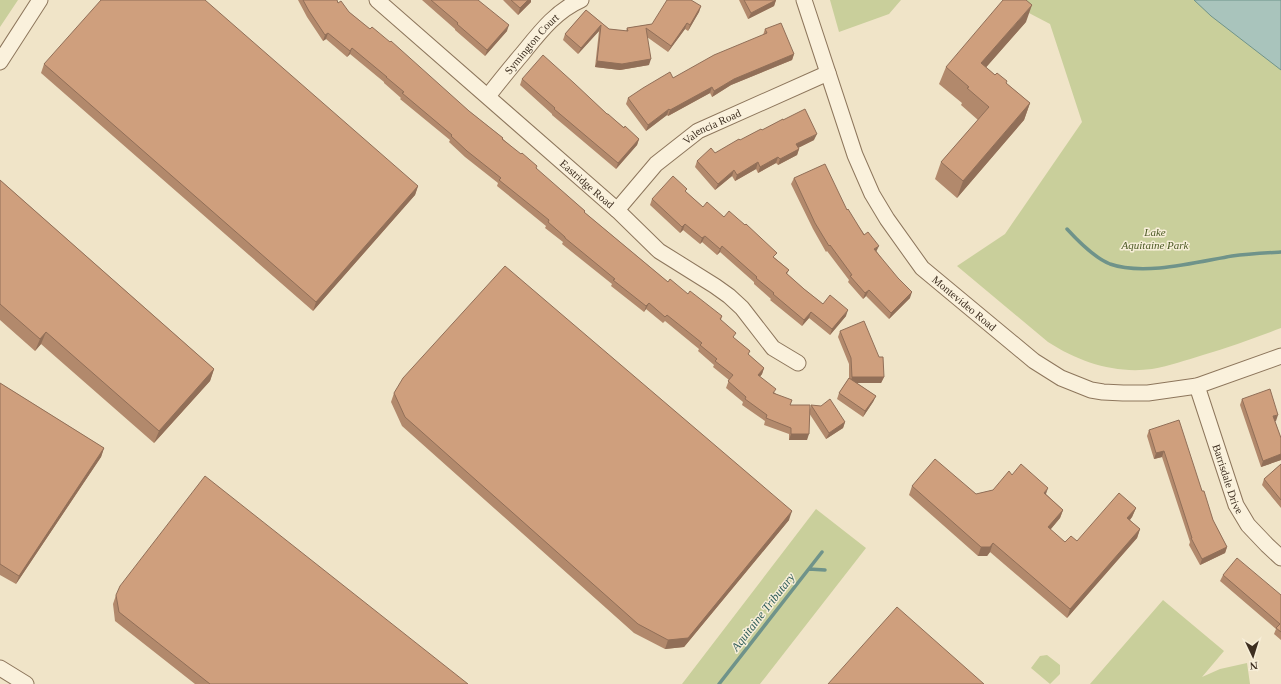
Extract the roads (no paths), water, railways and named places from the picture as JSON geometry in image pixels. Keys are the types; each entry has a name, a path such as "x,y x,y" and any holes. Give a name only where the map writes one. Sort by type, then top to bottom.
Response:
{"street":[{"path":"0,62 40,0"},
{"name":"Eastridge Road","path":"377,0 617,210 659,251 715,286 728,296 742,308 773,348 798,363"},
{"name":"Symington Court","path":"488,96 540,32 557,14 571,4 581,0"},
{"name":"Montevideo Road","path":"804,0 855,155 872,194 887,219 922,268 1034,361 1060,378 1091,390 1103,392 1148,393 1197,386 1281,356"},
{"name":"Valencia Road","path":"617,210 656,164 698,132 828,73"},
{"name":"Barrisdale Drive","path":"1197,386 1236,505 1248,525 1267,546 1281,558"},
{"path":"0,668 26,684"}],"water":[{"path":"1194,0 1281,0 1281,70 1211,16"}],"waterway":[{"path":"1067,229 1081,244 1098,258 1110,264 1138,269 1171,267 1232,256 1281,252"},
{"name":"Aquitaine Tributary","path":"719,684 822,552"},
{"path":"809,569 825,570"}],"park label":[{"name":"Lake Aquitaine Park","path":"1155,238"}]}
